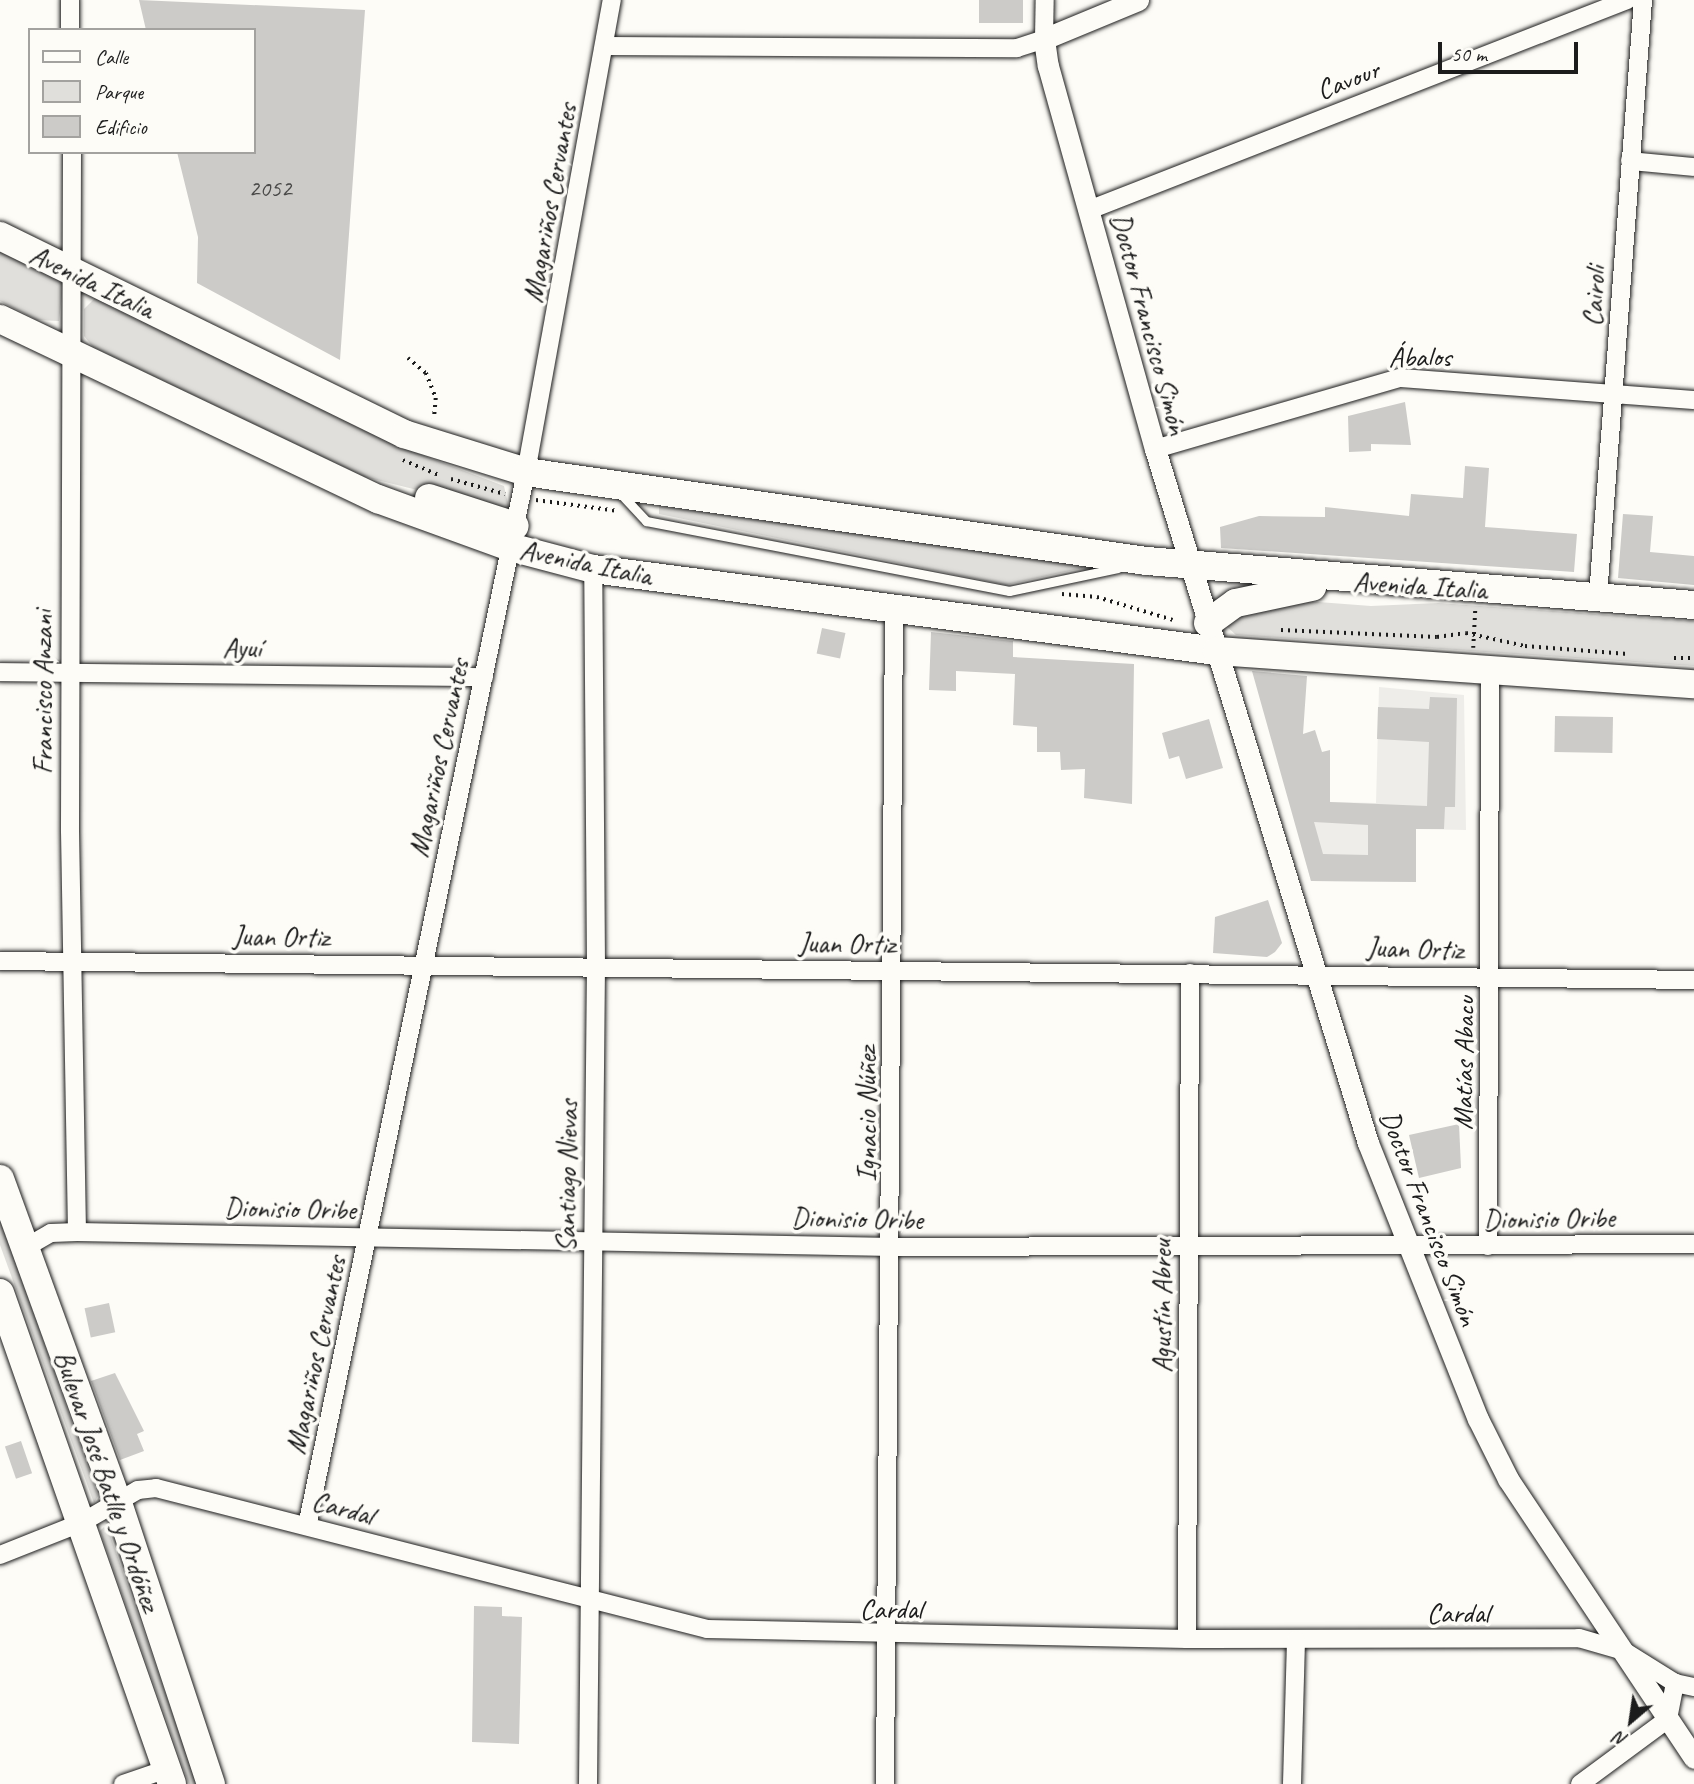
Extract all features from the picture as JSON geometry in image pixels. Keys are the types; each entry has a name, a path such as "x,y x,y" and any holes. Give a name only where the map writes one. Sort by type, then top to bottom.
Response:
{"main road":[{"name":"Avenida Italia","path":"0,236 426,442 526,472 1147,561 1342,581 1598,596 1694,605"},
{"name":"Avenida Italia","path":"0,320 378,499 512,537 593,569 894,612 1217,651 1694,684"},
{"path":"1208,623 1236,603 1342,581"},
{"name":"Bulevar José Batlle y Ordóñez","path":"0,1179 23,1249 117,1500 211,1784"},
{"name":"Bulevar José Batlle y Ordóñez","path":"0,1293 169,1776"}],"street":[{"path":"70,0 70,28"},
{"name":"Magariños Cervantes","path":"307,1526 526,472 612,0"},
{"path":"1044,39 1045,0"},
{"path":"605,46 991,50 1044,39 1138,0"},
{"name":"Cavour","path":"1088,209 1627,0"},
{"name":"Cairoli","path":"1598,596 1643,0"},
{"name":"Doctor Francisco Simón","path":"1044,39 1155,449 1208,623"},
{"name":"Francisco Anzani","path":"72,154 74,273 69,672 76,960 77,1232"},
{"path":"1630,161 1694,167"},
{"name":"Ábalos","path":"1155,449 1400,378 1694,400"},
{"name":"Santiago Nievas","path":"588,1784 586,1599 596,966 593,569"},
{"name":"Ignacio Núñez","path":"885,1784 884,1635 893,1247 894,612"},
{"path":"1208,623 1217,651"},
{"name":"Doctor Francisco Simón","path":"1217,651 1317,974 1406,1248 1508,1479 1694,1758"},
{"name":"Matías Abacu","path":"1488,1246 1492,978 1490,671"},
{"name":"Ayuí","path":"0,672 484,677"},
{"name":"Juan Ortiz","path":"0,961 1694,979"},
{"name":"Agustín Abreu","path":"1187,1639 1189,973"},
{"name":"Dionisio Oribe","path":"23,1249 51,1233 77,1232 893,1247 1406,1248 1694,1244"},
{"name":"Cardal","path":"0,1555 81,1523 117,1500 156,1488 707,1629 884,1635 1187,1639 1579,1638 1624,1651 1675,1683 1694,1686"},
{"path":"1292,1784 1296,1640"},
{"path":"1580,1784 1668,1719 1675,1683"},
{"path":"123,1784 169,1776"}],"lane":[{"name":"Avenida Italia","path":"614,486 646,521 1009,591 1147,561"}],"path":[{"path":"408,358 426,373 436,398 426,442"},
{"path":"1476,590 1473,651 1490,671"},
{"path":"1052,592 1097,597 1176,621 1208,623"},
{"path":"1269,630 1474,634 1525,646 1631,654"},
{"path":"1670,658 1694,658"}],"shaded area":[{"path":"1379,687 1464,695 1466,830 1416,829 1416,882 1311,881 1290,801 1376,803"}],"green space":[{"path":"0,249 59,278 63,286 59,321 37,320 0,301"},
{"path":"95,298 401,447 504,486 509,508 506,512 365,477 93,347 84,336 84,309"},
{"path":"659,506 1081,565 1083,568 1006,585 659,514"},
{"path":"1305,601 1371,606 1438,603 1694,621 1694,666 1236,635 1225,625 1227,615"},
{"path":"0,1218 98,1496 94,1503 0,1245"},
{"path":"104,1527 109,1532 197,1784 189,1784 100,1531"}],"building":[{"path":"139,0 365,10 340,360 197,283 198,237 177,154 256,154 256,28 146,28"},
{"path":"979,0 1023,0 1023,23 979,23"},
{"path":"1405,402 1411,445 1371,444 1371,451 1349,452 1348,416"},
{"path":"1465,466 1489,468 1485,527 1577,534 1574,572 1221,548 1220,527 1259,516 1325,517 1325,507 1409,516 1411,494 1463,498"},
{"path":"1623,514 1653,516 1650,552 1694,556 1694,585 1618,578"},
{"path":"822,628 845,633 840,658 817,653"},
{"path":"931,632 1013,641 1013,657 1134,664 1132,804 1084,798 1085,769 1061,770 1060,752 1037,752 1037,727 1013,725 1015,674 956,671 956,691 929,690"},
{"path":"1252,671 1307,676 1303,734 1315,730 1322,752 1330,750 1330,802 1427,806 1429,742 1377,739 1378,707 1429,709 1430,697 1457,698 1455,807 1445,807 1444,829 1416,829 1416,882 1311,881","holes":["1314,822 1368,825 1368,855 1323,854"]},
{"path":"1555,716 1613,717 1612,753 1554,752"},
{"path":"1209,719 1223,768 1186,779 1179,756 1169,759 1162,733"},
{"path":"1268,900 1282,943 1275,952 1267,957 1213,953 1215,917"},
{"path":"1459,1124 1461,1168 1419,1178 1409,1135"},
{"path":"109,1303 115,1332 91,1338 85,1308"},
{"path":"115,1373 144,1431 137,1434 144,1451 120,1460 91,1381"},
{"path":"21,1441 32,1473 16,1479 5,1447"},
{"path":"474,1606 502,1607 502,1616 522,1617 519,1744 472,1742"}]}
